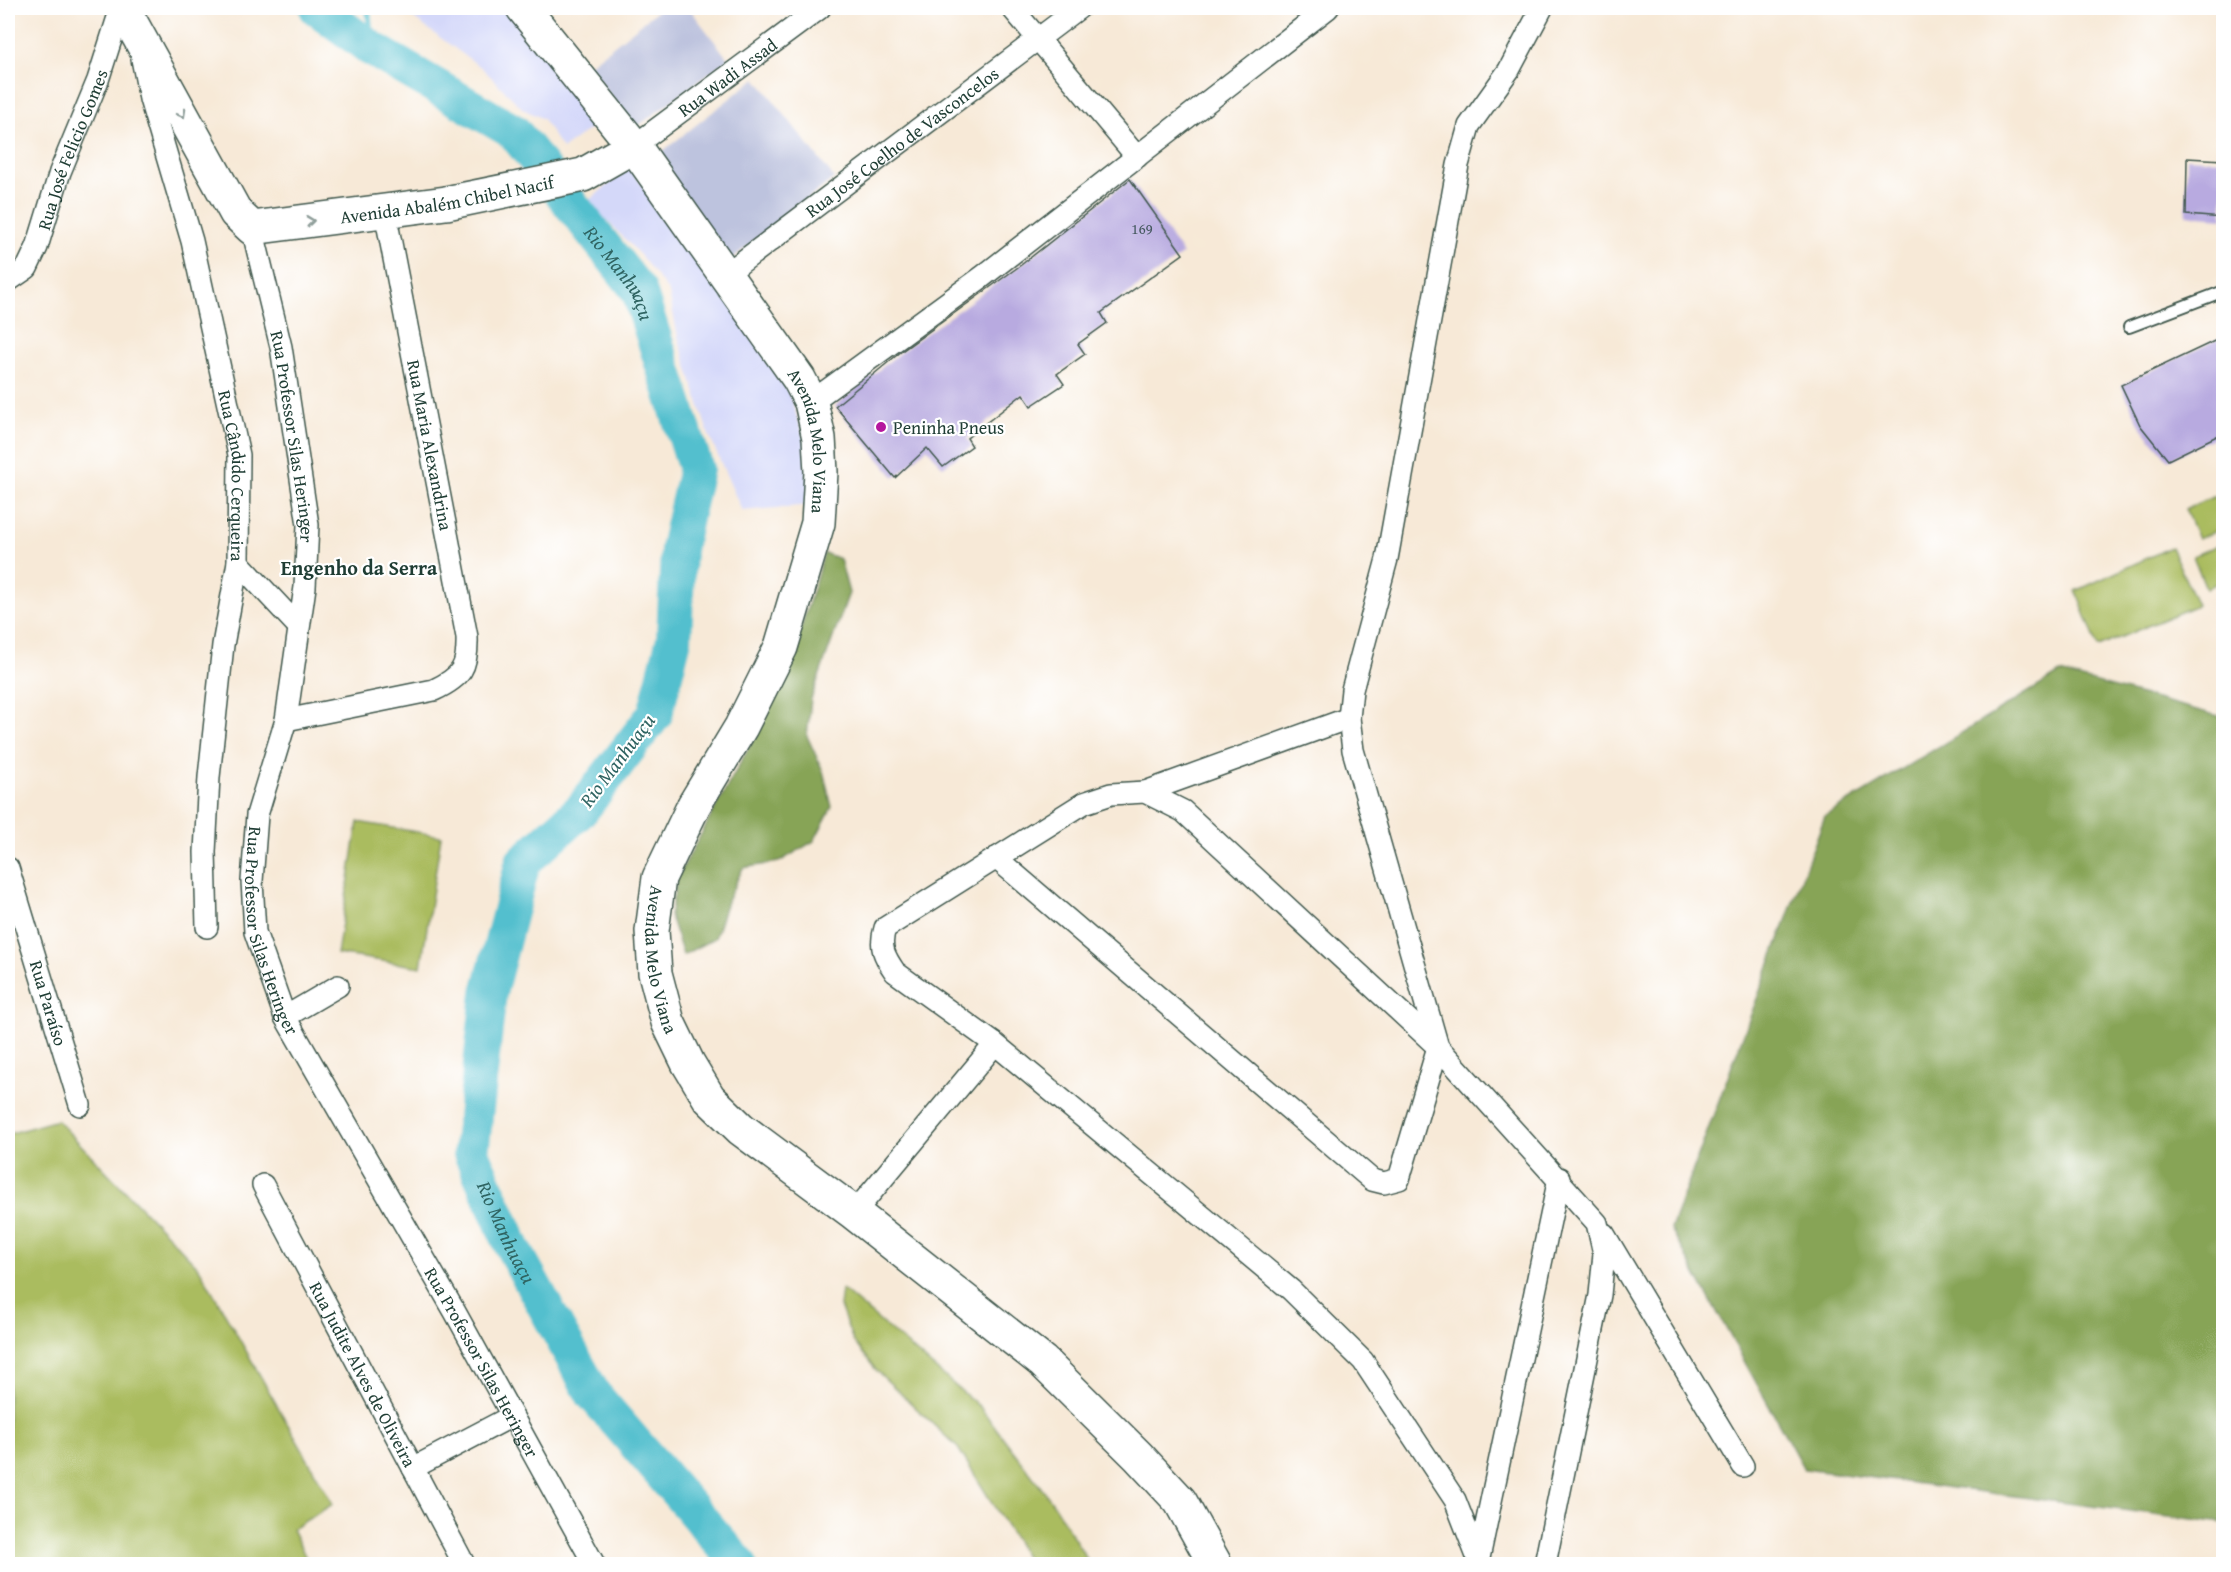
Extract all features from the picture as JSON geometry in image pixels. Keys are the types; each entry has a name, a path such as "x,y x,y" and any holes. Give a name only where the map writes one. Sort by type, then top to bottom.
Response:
{"main road":[{"name":"Avenida Melo Viana","path":"523,8 634,146 799,379 811,402 819,438 821,472 818,523 781,647 741,727 694,805 659,878 652,931 655,973 668,1022 688,1063 709,1098 741,1129 854,1213 1059,1378 1180,1501 1215,1564"},
{"path":"127,16 236,213 252,228"},
{"name":"Avenida Abalém Chibel Nacif","path":"252,228 385,213 583,175 634,146"}],"street":[{"name":"Rua Wadi Assad","path":"634,146 820,8"},
{"path":"1012,8 1137,157"},
{"name":"Rua José Coelho de Vasconcelos","path":"726,274 1079,8"},
{"path":"811,402 982,277 1328,8"},
{"path":"996,858 1372,1180 1384,1183 1399,1179 1438,1047 1353,750 1349,718 1352,690 1387,559 1458,165 1469,126 1509,70 1542,8"},
{"name":"Rua José Felicio Gomes","path":"8,281 27,268 37,247 60,172 127,16"},
{"name":"Rua Cândido Cerqueira","path":"127,16 192,241 239,455 238,562 223,645 209,777 205,852 207,927"},
{"name":"Rua Maria Alexandrina","path":"286,720 434,690 454,680 468,659 467,637 385,213"},
{"name":"Rua Professor Silas Heringer","path":"252,228 281,347 308,525 305,587 286,720 257,815 252,881 255,932 285,1017 594,1564"},
{"path":"238,562 298,627"},
{"path":"1349,718 1146,792 1111,794 1084,803 901,916 885,928 881,943 884,956 895,972 995,1044 1291,1290 1363,1361 1455,1500 1480,1561"},
{"path":"1146,792 1183,811 1438,1047 1559,1178 1598,1223 1743,1466"},
{"name":"Rua Paraíso","path":"8,868 80,1105"},
{"path":"285,1017 339,986"},
{"path":"854,1213 995,1044"},
{"path":"1480,1561 1559,1178"},
{"name":"Rua Judite Alves de Oliveira","path":"263,1185 464,1564"},
{"path":"1545,1564 1600,1295 1604,1254 1598,1223"},
{"path":"413,1468 512,1416"}],"lane":[{"path":"2129,327 2223,291"}],"shaded area":[{"path":"399,8 508,8 589,108 594,126 562,149 543,119 523,109 482,68"},
{"path":"661,8 689,8 728,59 635,128 588,66"},
{"path":"756,78 834,178 725,264 654,158"},
{"path":"629,168 709,266 788,391 806,442 811,505 742,511 708,433 678,337 669,292 641,256 588,201"}],"green space":[{"path":"2223,493 2223,528 2198,539 2185,509"},
{"path":"2223,543 2223,581 2206,588 2193,556"},
{"path":"2171,547 2197,605 2098,647 2076,591"},
{"path":"824,553 840,559 849,593 811,699 807,736 823,771 832,807 814,841 779,862 743,868 727,901 715,938 683,955 670,916 677,878 760,727 801,628"},
{"path":"2060,673 2223,717 2223,1523 1804,1469 1671,1229 1825,816"},
{"path":"358,822 441,836 421,967 337,954"},
{"path":"57,1120 199,1268 333,1504 292,1529 309,1564 8,1564 8,1134"},
{"path":"842,1289 980,1407 1052,1502 1090,1564 1030,1564 958,1448 876,1370 853,1341 840,1306"}],"building":[{"path":"2187,158 2223,160 2223,218 2186,215"},
{"path":"1130,179 1183,254 1101,313 1107,323 1078,344 1085,354 1057,374 1064,384 1031,406 1023,394 967,438 972,446 943,467 927,448 895,478 835,406 902,351 1021,265"},
{"path":"2223,337 2223,433 2168,460 2140,425 2121,385"}],"waterway":[{"name":"Rio Manhuaçu","path":"317,8 372,49 514,132 639,291 696,469 678,549 674,639 655,714 582,809 523,862 489,993 471,1153 513,1248 593,1394 739,1564"},
{"path":"368,8 372,49"}],"place":[{"name":"Peninha Pneus","path":"881,427"}],"district":[{"name":"Engenho da Serra","path":"359,567"}]}
